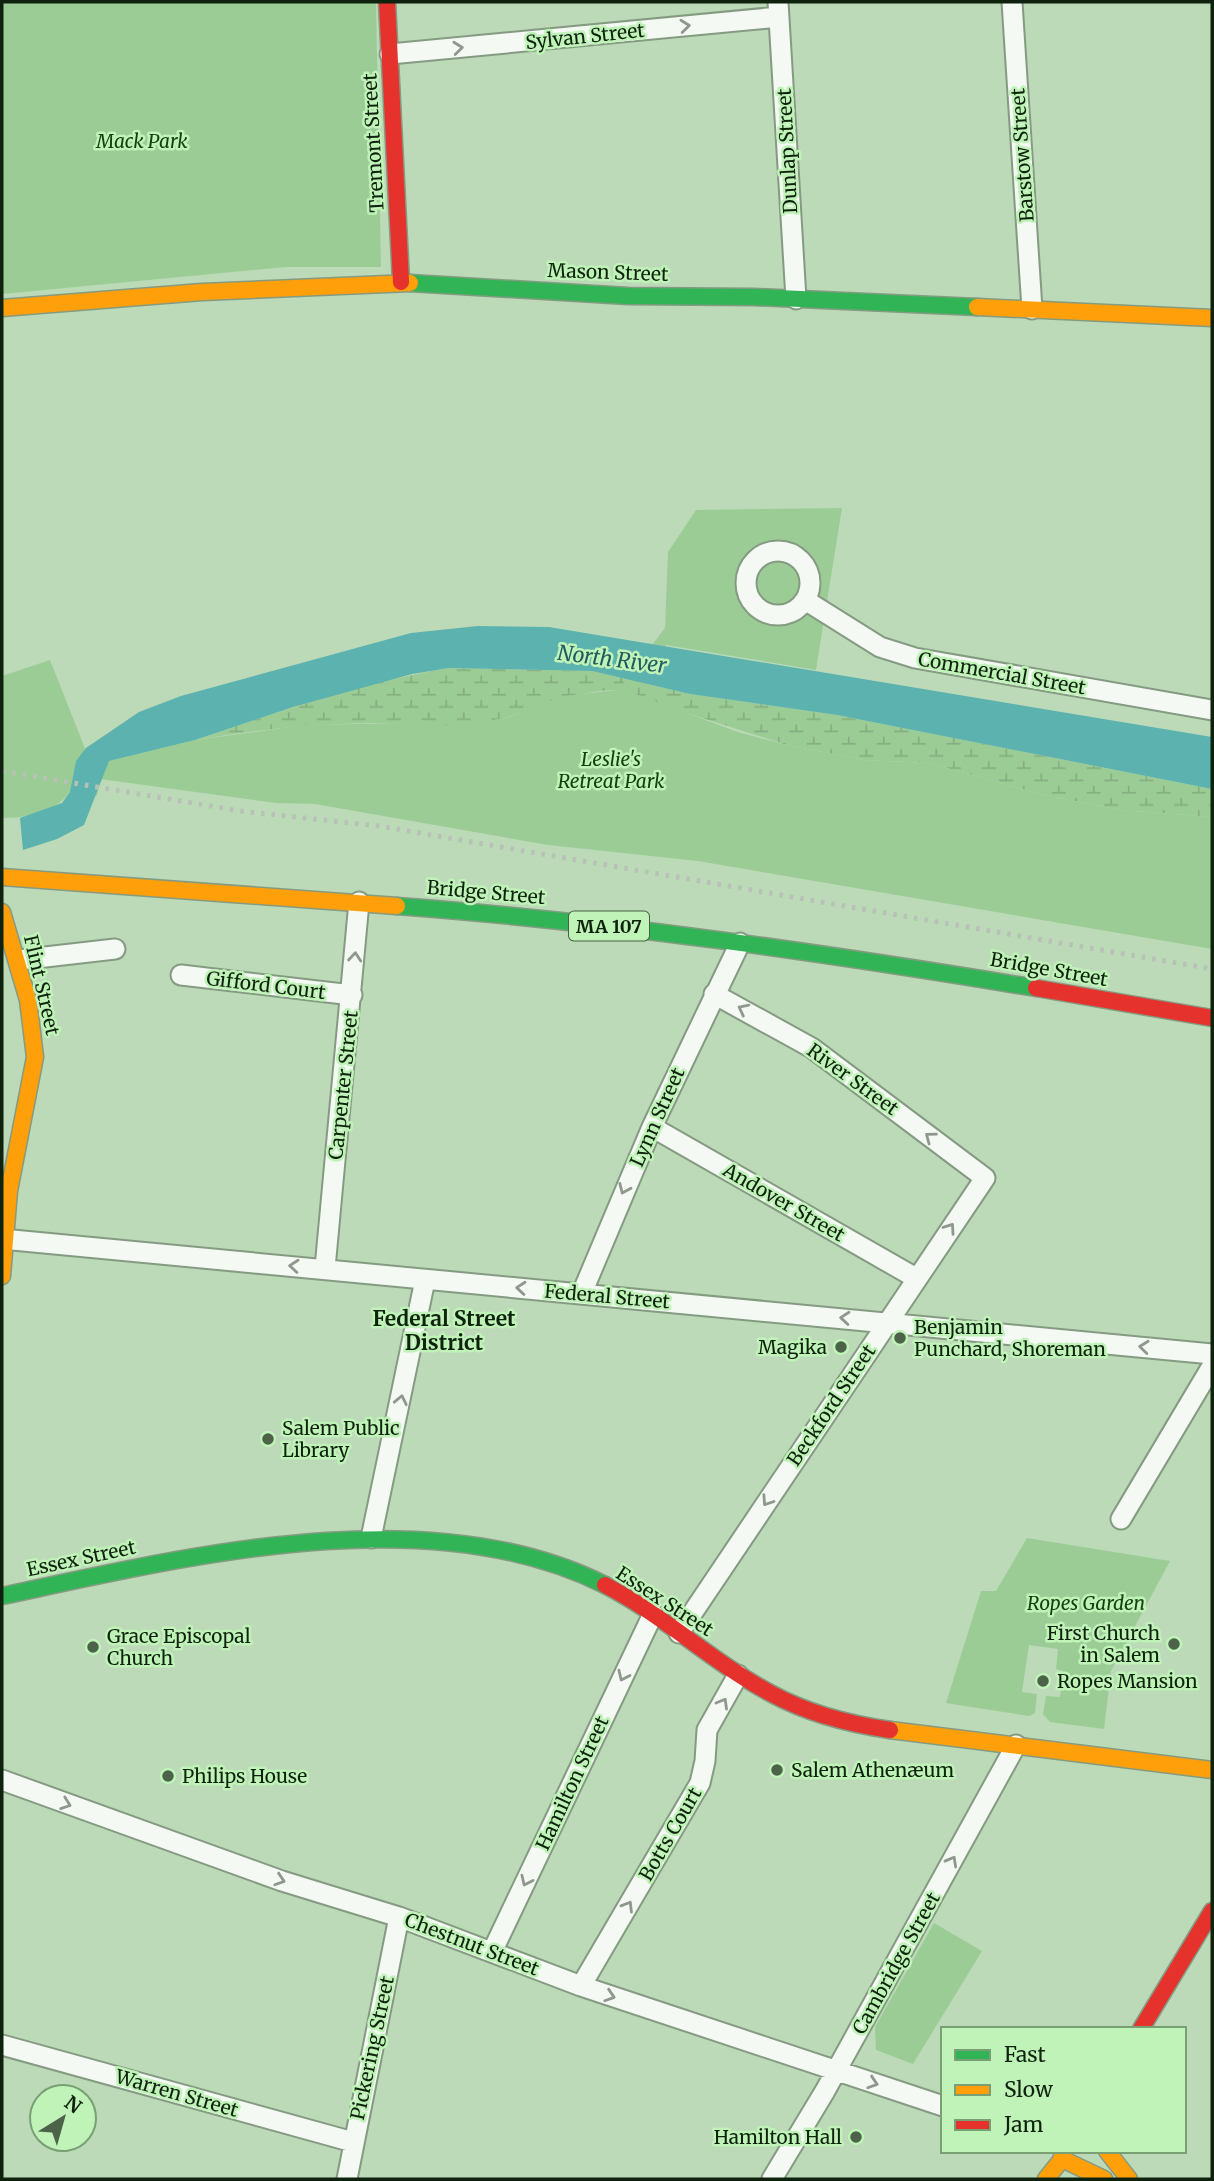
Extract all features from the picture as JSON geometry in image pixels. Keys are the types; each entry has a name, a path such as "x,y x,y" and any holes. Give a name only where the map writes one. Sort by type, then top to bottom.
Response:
{"main road":[{"name":"Tremont Street","path":"387,2 401,282"},
{"name":"Mason Street","path":"2,309 202,292 401,282 628,296 796,299 1212,318"},
{"name":"Bridge Street","path":"2,877 484,911 886,963 1212,1018"},
{"name":"Flint Street","path":"2,912 19,960 32,1020 35,1057 9,1191 2,1276"},
{"name":"Essex Street","path":"2,1596 121,1569 207,1555 372,1538 407,1538 494,1550 602,1584 653,1614 738,1675 799,1707 830,1717 1016,1745 1212,1770"},
{"path":"1195,1768 1212,1785"},
{"path":"1142,2027 1212,1911"},
{"path":"1046,2179 1062,2155 1085,2176 1105,2153"},
{"path":"1107,2153 1129,2179"}],"street":[{"name":"Barstow Street","path":"1012,2 1032,309"},
{"name":"Sylvan Street","path":"390,54 778,9"},
{"name":"Dunlap Street","path":"778,9 796,299"},
{"name":"Commercial Street","path":"805,600 880,647 915,658 1212,710"},
{"name":"Carpenter Street","path":"325,1268 359,902"},
{"name":"Lynn Street","path":"582,1293 652,1127 713,993 740,943"},
{"path":"19,960 115,948"},
{"name":"Gifford Court","path":"181,975 352,995"},
{"name":"River Street","path":"713,993 812,1048 985,1178"},
{"name":"Andover Street","path":"652,1127 916,1278"},
{"name":"Beckford Street","path":"679,1633 985,1178"},
{"name":"Federal Street","path":"4,1240 325,1268 425,1280 1212,1354"},
{"path":"372,1538 425,1280"},
{"path":"1121,1519 1212,1366"},
{"name":"Hamilton Street","path":"492,1952 653,1614"},
{"name":"Botts Court","path":"581,1986 700,1783 707,1730 738,1675"},
{"name":"Cambridge Street","path":"772,2179 836,2071 1016,1745"},
{"name":"Chestnut Street","path":"2,1780 282,1881 399,1917 581,1986 941,2105"},
{"name":"Pickering Street","path":"347,2179 399,1917"},
{"name":"Warren Street","path":"2,2045 353,2142"}],"green space":[{"name":"Mack Park","path":"2,2 376,2 381,267 286,267 2,294"},
{"name":"Leslie's Retreat Park","path":"842,508 816,670 666,645 630,692 738,732 787,745 864,760 929,763 1048,796 1121,810 1212,817 1212,949 698,861 548,845 315,804 277,803 100,779 97,796 70,792 56,805 39,813 2,818 2,676 50,660 88,756 109,761 195,740 305,725 400,723 460,726 509,717 564,696 618,690 665,628 668,552 696,510"},
{"path":"449,668 592,671 690,694 837,715 1212,789 1212,817 1121,810 1048,796 929,763 864,760 787,745 614,690 575,696 479,724 325,725 260,730 195,740 352,690"},
{"name":"Ropes Garden","path":"1027,1538 1170,1561 1111,1671 1104,1729 1050,1722 1043,1714 1046,1696 1060,1697 1063,1671 1056,1669 1058,1649 1029,1645 1022,1692 1037,1694 1035,1713 1029,1716 946,1703 981,1591 996,1591"},
{"path":"934,1923 982,1951 913,2064 876,2050 875,2027"}],"water":[{"name":"North River","path":"478,626 549,627 1212,737 1212,789 837,715 690,694 592,671 449,668 412,674 293,707 195,740 109,761 84,825 57,839 23,850 20,818 62,803 70,792 76,761 86,748 139,712 181,696 411,633"}],"railway":[{"path":"2,771 240,811 379,826 1212,969"}],"traffic: fast":[{"path":"410,283 628,296 754,297 977,307"},
{"path":"397,906 717,940 1036,988"},
{"path":"2,1596 149,1565 227,1552 306,1542 385,1539 462,1544 536,1558 605,1585"}],"traffic: slow":[{"path":"2,308 202,292 410,283"},
{"path":"977,307 1212,318"},
{"path":"2,877 397,906"},
{"path":"2,912 28,1000 35,1057 9,1191 2,1276"},
{"path":"890,1730 1212,1770"},
{"path":"1062,2153 1062,2159 1104,2179"},
{"path":"1109,2153 1129,2179"},
{"path":"1046,2179 1062,2159"}],"traffic: jam":[{"path":"387,2 401,282"},
{"path":"1036,988 1212,1018"},
{"path":"605,1585 772,1694 830,1717 890,1730"},
{"path":"1142,2027 1212,1911"}],"place":[{"name":"Benjamin Punchard, Shoreman","path":"900,1338"},
{"name":"Magika","path":"841,1347"},
{"name":"Salem Public Library","path":"268,1439"},
{"name":"First Church in Salem","path":"1174,1644"},
{"name":"Grace Episcopal Church","path":"93,1647"},
{"name":"Ropes Mansion","path":"1043,1681"},
{"name":"Salem Athenæum","path":"777,1770"},
{"name":"Philips House","path":"168,1776"},
{"name":"Hamilton Hall","path":"856,2137"}],"district":[{"name":"Federal Street District","path":"444,1330"}]}
